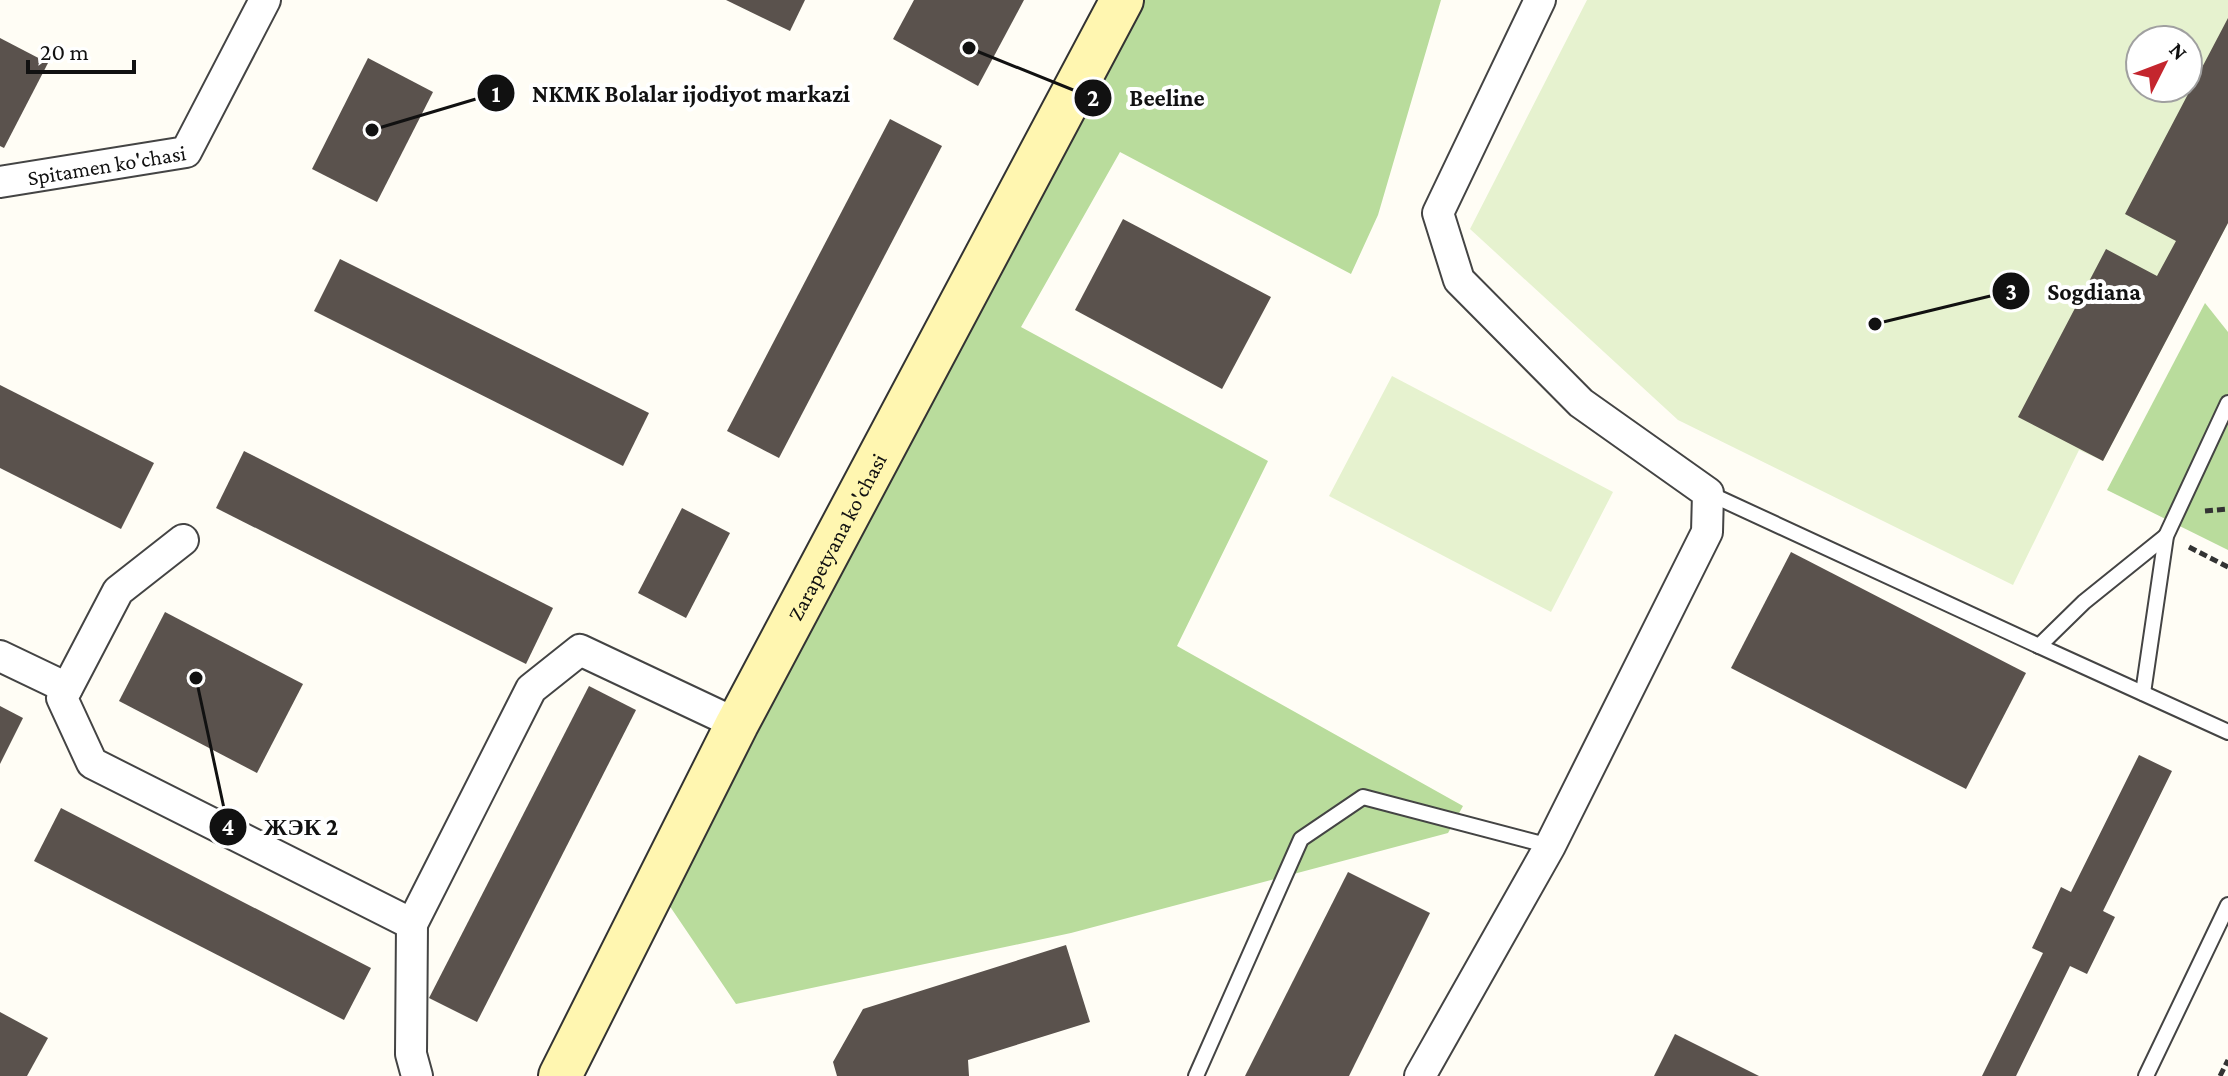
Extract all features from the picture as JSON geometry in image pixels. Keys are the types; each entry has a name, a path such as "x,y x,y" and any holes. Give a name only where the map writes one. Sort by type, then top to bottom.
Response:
{"street":[{"name":"Spitamen ko'chasi","path":"0,182 186,152 265,0"},
{"name":"Zarapetyana ko'chasi","path":"560,1076 737,724 1122,0"},
{"path":"1420,1076 1550,846 1707,532 1708,493 1581,403 1459,280 1438,213 1540,0"},
{"path":"65,693 118,591 183,540"},
{"path":"417,1076 411,1054 412,924 531,689 580,650 737,724"},
{"path":"0,656 65,693 92,763 412,924"}],"lane":[{"path":"2143,693 2166,536 2228,403"},
{"path":"1708,493 2228,732"},
{"path":"2039,646 2084,602 2166,536"},
{"path":"1196,1076 1301,839 1332,817 1363,797 1550,846"},
{"path":"2146,1076 2228,905"}],"path":[{"path":"2166,536 2228,567"},
{"path":"2220,1076 2228,1060"}],"green space":[{"path":"1127,0 1441,0 1378,215 1351,274 1120,152 1021,327 1268,461 1177,646 1463,806 1448,833 1071,933 736,1004 669,905"},
{"path":"1587,0 2228,0 2228,223 2103,461 2079,450 2013,585 1678,420 1470,229"},
{"path":"2205,303 2228,332 2228,550 2107,490"},
{"path":"1392,376 1613,492 1551,612 1329,496"}],"building":[{"path":"726,0 805,0 790,31"},
{"path":"914,0 1024,0 978,86 893,39"},
{"path":"2228,18 2228,223 2103,461 2018,417 2106,249 2157,276 2176,241 2125,214 2183,104 2204,104 2204,64"},
{"path":"0,38 48,63 4,148 0,146"},
{"path":"368,58 433,92 377,202 312,169"},
{"path":"890,119 942,146 779,458 727,431"},
{"path":"1123,219 1271,297 1222,389 1075,310"},
{"path":"340,259 649,413 623,466 314,311"},
{"path":"0,385 154,463 121,529 0,468"},
{"path":"244,451 553,608 526,664 216,508"},
{"path":"682,508 730,533 686,618 638,593"},
{"path":"1791,552 2026,673 1966,789 1731,668"},
{"path":"165,612 303,684 257,773 119,701"},
{"path":"589,686 636,710 477,1022 429,998"},
{"path":"0,706 23,718 0,764"},
{"path":"2139,755 2172,771 2103,911 2115,917 2087,974 2070,966 2016,1076 1982,1076 2043,953 2032,948 2061,887 2071,892"},
{"path":"61,808 371,968 344,1020 34,861"},
{"path":"1348,872 1430,913 1349,1076 1245,1076"},
{"path":"1066,945 1090,1022 968,1060 969,1076 837,1076 833,1062 863,1009"},
{"path":"0,1012 48,1038 27,1076 0,1076"},
{"path":"1675,1034 1759,1076 1654,1076"}],"place":[{"name":"Beeline","path":"969,48"},
{"name":"NKMK Bolalar ijodiyot markazi","path":"372,130"},
{"name":"Sogdiana","path":"1875,324"},
{"name":"ЖЭК 2","path":"196,678"}]}
